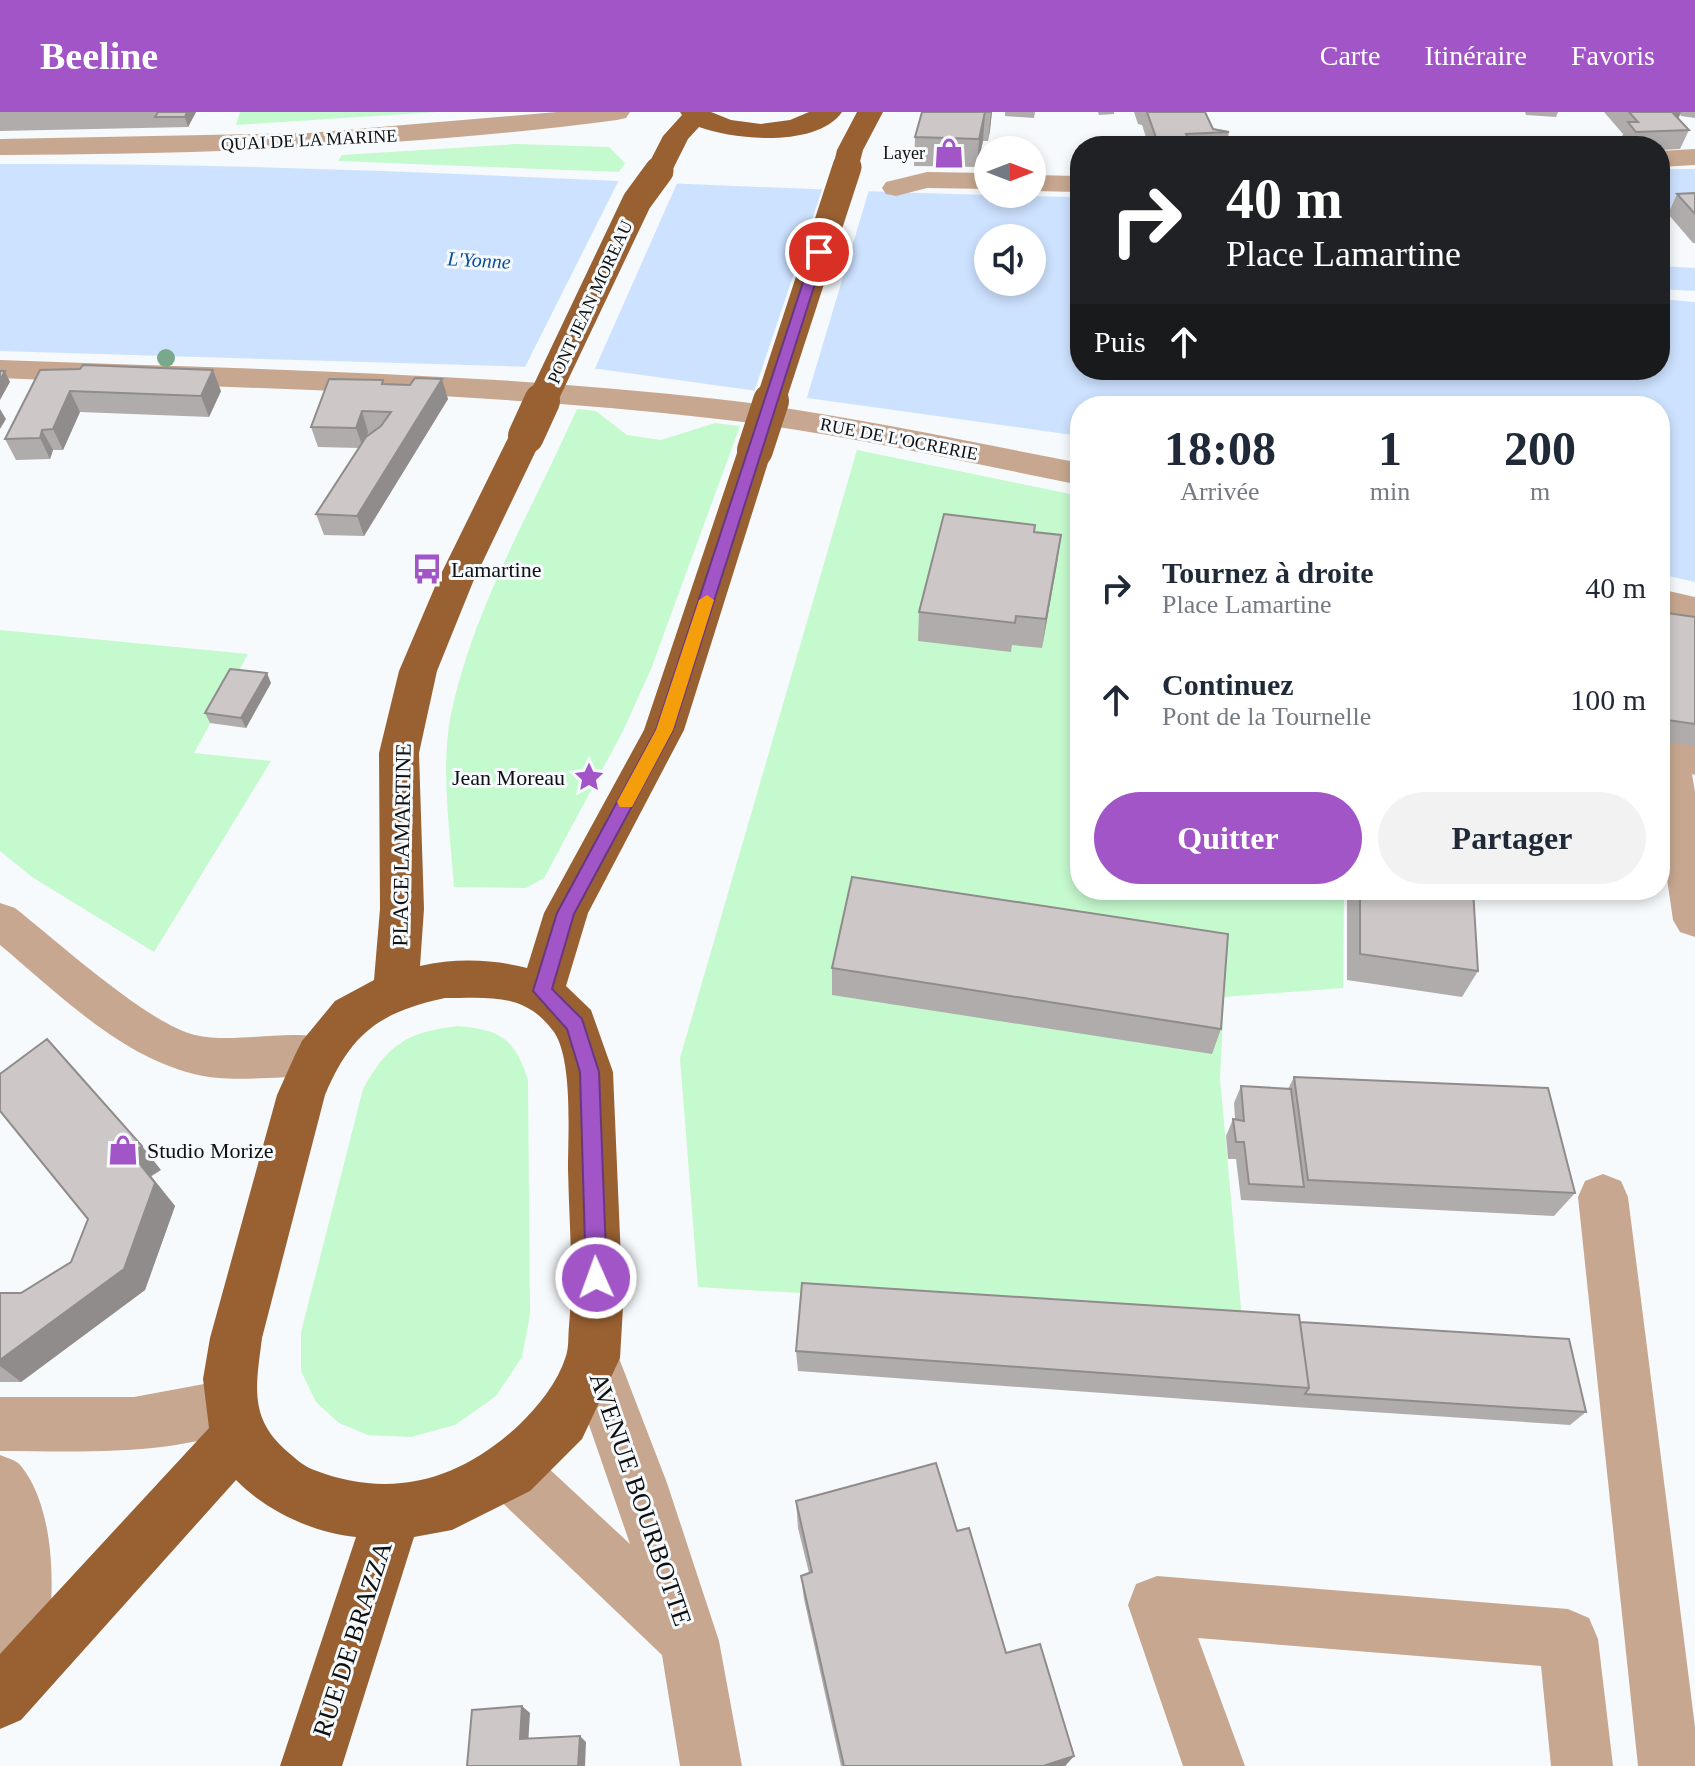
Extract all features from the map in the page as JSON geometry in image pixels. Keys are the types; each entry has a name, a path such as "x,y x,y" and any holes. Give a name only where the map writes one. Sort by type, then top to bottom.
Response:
{"main road":[{"path":"542,991 566,913 664,730 849,158 870,112"},
{"path":"694,113 711,123 753,131 798,126 823,116 842,136 849,158"},
{"name":"PONT JEAN MOREAU","path":"526,436 637,201 659,171 676,136 694,113"},
{"name":"PLACE LAMARTINE","path":"396,990 402,909 399,753 405,726 418,671 455,582 526,436"},
{"path":"445,979 498,979 542,991 575,1024 590,1072 597,1307 593,1358 563,1420 510,1471 452,1502 393,1512 337,1507 288,1488 258,1463 234,1422 230,1379 236,1338 301,1095 318,1055 351,1015 396,990 445,979"},
{"path":"4,1694 234,1422"},
{"name":"RUE DE BRAZZA","path":"311,1766 393,1512"}],"street":[{"name":"QUAI DE LA MARINE","path":"0,147 215,134 508,127 617,112"},
{"path":"1670,158 1695,157"},
{"path":"896,188 927,180 974,181"},
{"path":"1046,183 1070,184"},
{"name":"RUE DE L'OCRERIE","path":"0,369 513,392 718,409 825,425 1070,472"},
{"path":"1670,603 1695,609"},
{"path":"1670,757 1695,760"},
{"path":"1670,763 1694,908"},
{"path":"0,920 155,1039 193,1055 245,1060 318,1055"},
{"path":"1603,1197 1669,1766"},
{"name":"AVENUE BOURBOTTE","path":"593,1358 639,1483 689,1641 711,1766"},
{"path":"0,1424 234,1422"},
{"name":"AVENUE BOURBOTTE","path":"510,1471 689,1641"},
{"path":"0,1483 11,1498 24,1568 4,1694"},
{"path":"1214,1766 1157,1605 1568,1639 1582,1766"}],"green space":[{"path":"240,112 438,112 236,125"},
{"path":"516,144 609,147 625,163 619,172 338,161 342,155"},
{"path":"577,409 596,411 627,435 661,440 715,423 740,426 651,669 623,731 544,878 526,888 454,887 446,773 449,727 463,666 491,591"},
{"path":"857,450 1070,494 1070,900 1344,900 1343,988 1224,997 1220,1079 1242,1319 698,1287 680,1058"},
{"path":"0,630 248,654 194,753 271,761 154,952 32,877 0,851"},
{"path":"458,1026 485,1030 504,1039 517,1054 528,1080 530,1315 522,1357 496,1396 455,1425 411,1437 368,1435 339,1423 316,1402 301,1371 301,1332 363,1089 381,1061 401,1043 425,1032"}],"water":[{"name":"L'Yonne","path":"0,164 270,167 974,195 974,208 1046,208 1046,196 1070,197 1070,380 1670,380 1670,300 1695,302 1695,582 1670,576 1670,396 1070,396 1070,435 599,369 0,351"},
{"path":"1670,169 1695,169 1695,207 1670,209"},
{"path":"1670,267 1695,268 1695,291 1670,290"}],"pier":[{"path":"620,178 678,181 593,373 523,371"},
{"path":"823,187 869,190 805,404 753,395"}],"building":[{"path":"158,112 187,112 185,117 155,117"},
{"path":"922,112 985,112 980,136 974,136 974,139 915,137"},
{"path":"1147,112 1205,112 1213,129 1229,132 1187,136 1155,136"},
{"path":"1629,112 1672,112 1689,130 1636,132 1628,122 1638,122"},
{"path":"1695,193 1695,214 1677,194"},
{"path":"83,365 213,370 201,396 70,391 53,429 42,430 40,438 5,439 40,370 80,369"},
{"path":"415,378 442,379 357,516 316,514 366,437 381,426 391,412 362,411 356,428 311,427 329,379 383,380 382,384 410,385"},
{"path":"944,514 1035,525 1034,532 1061,535 1046,619 1016,616 1015,623 919,612"},
{"path":"1670,613 1695,617 1695,724 1670,720"},
{"path":"230,669 267,673 241,718 205,713"},
{"path":"852,877 1228,934 1221,1029 832,968"},
{"path":"1360,900 1474,900 1478,971 1360,954"},
{"path":"47,1039 142,1146 131,1153 155,1183 124,1269 0,1360 0,1293 21,1293 71,1262 88,1219 0,1111 0,1074"},
{"path":"1294,1077 1548,1088 1575,1193 1308,1180"},
{"path":"1241,1086 1291,1089 1304,1187 1249,1184 1244,1142 1236,1142 1233,1119 1244,1121"},
{"path":"802,1283 1299,1315 1309,1388 796,1351"},
{"path":"1300,1322 1569,1339 1586,1412 1305,1394 1309,1388"},
{"path":"936,1463 957,1531 969,1528 1006,1653 1040,1644 1074,1756 1043,1766 844,1766 801,1576 812,1572 796,1501"},
{"path":"522,1706 520,1739 580,1736 578,1766 467,1766 472,1710"}],"slow traffic":[{"path":"626,802 664,730 707,600"}],"place":[{"name":"Layer","path":"949,153"},
{"name":"Lamartine","path":"427,569"},
{"name":"Jean Moreau","path":"589,777"},
{"name":"Studio Morize","path":"123,1150"}],"route":[{"path":"596,1278 590,1072 575,1024 542,991 566,913 664,730 819,252"}]}
